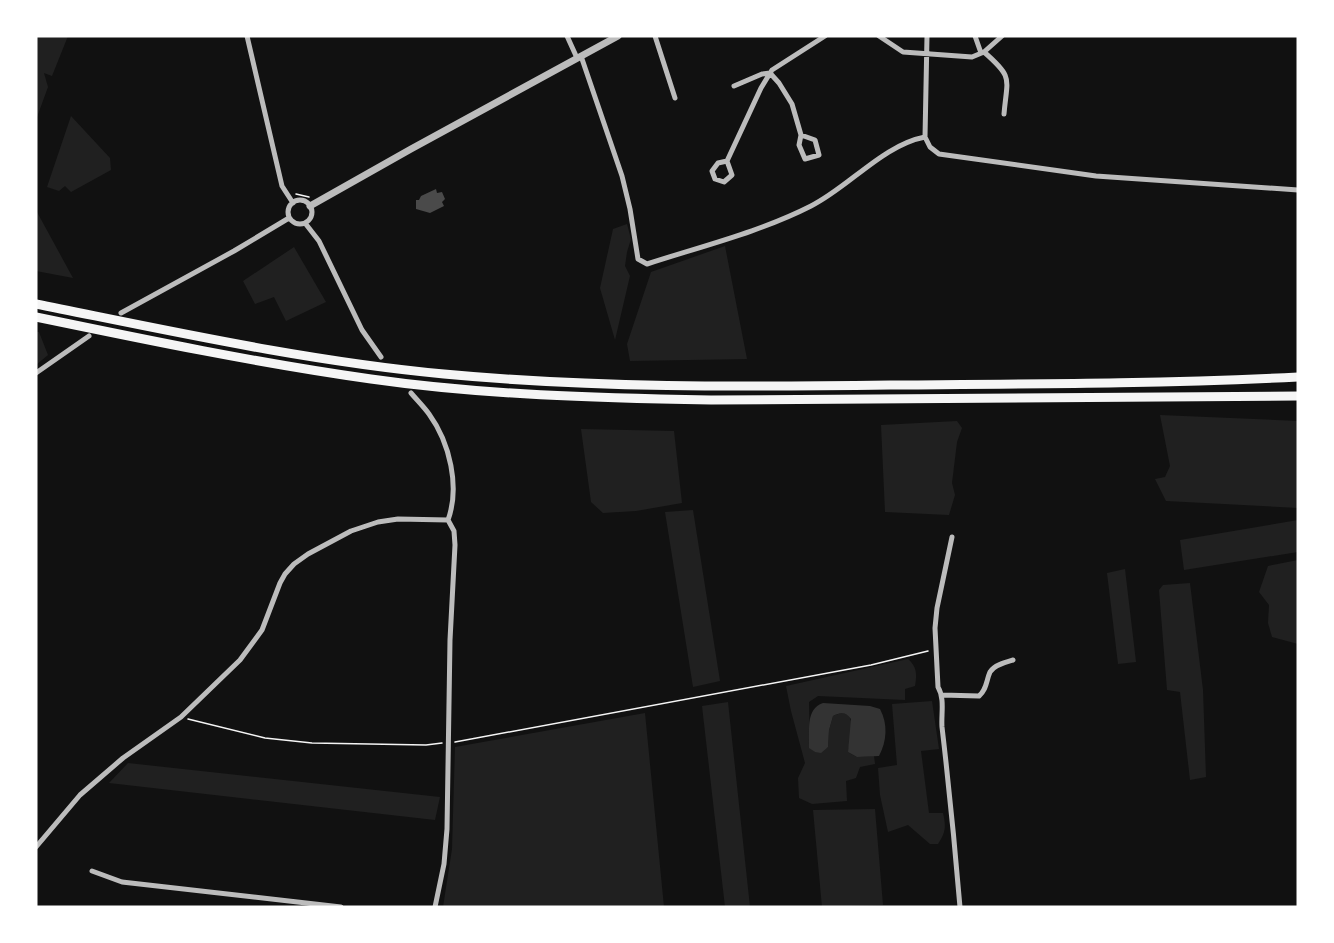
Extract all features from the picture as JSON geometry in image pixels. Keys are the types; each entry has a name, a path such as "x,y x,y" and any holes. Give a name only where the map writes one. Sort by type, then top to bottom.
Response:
{"highway":[{"path":"36,304 270,350 350,363 502,379 624,386 710,387 1298,382"},
{"path":"36,317 179,347 305,369 432,386 532,394 621,399 711,400 1298,396"},
{"path":"1181,383 1298,377"}],"street":[{"path":"247,36 282,186 293,202"},
{"path":"567,36 579,57 622,177 638,259 642,263 646,264 788,217 814,204 912,139 925,137"},
{"path":"310,206 618,36"},
{"path":"654,36 675,98"},
{"path":"727,161 761,88 772,70 824,36"},
{"path":"879,36 903,52 972,57 983,53 1002,36"},
{"path":"927,36 925,137 930,147 939,154 1096,176 1298,190"},
{"path":"975,36 983,53 1002,67 1007,76 1004,114"},
{"path":"734,86 770,73"},
{"path":"770,73 792,105 801,135 799,145 805,159 819,155 815,140 801,135"},
{"path":"293,202 304,201 310,206"},
{"path":"293,202 289,208 289,218 294,223 305,223 310,218 310,206"},
{"path":"121,313 289,218"},
{"path":"305,223 319,241 362,330 381,357"},
{"path":"36,373 89,336"},
{"path":"411,393 430,415 445,445 454,482 454,504 448,520 454,531 455,545 450,639 447,829 444,864 435,907"},
{"path":"36,847 80,795 123,758 181,717 240,660 262,630 285,574 308,554 351,531 378,522 398,519 448,520"},
{"path":"952,537 935,628 938,650 938,687 942,695 941,717 960,907"},
{"path":"942,695 979,696 983,693 990,672 1013,660"},
{"path":"92,871 122,882 341,907"}],"path":[{"path":"181,717 265,738 312,743 448,743 871,665 923,651 938,650"}],"shaded area":[{"path":"36,36 68,36 52,76 44,73 48,87 36,120"},
{"path":"71,116 110,158 111,170 71,192 65,186 59,191 47,187"},
{"path":"37,212 73,278 36,271"},
{"path":"627,224 631,239 625,266 630,276 615,340 600,288 613,229"},
{"path":"725,246 747,359 630,361 627,344 651,272"},
{"path":"294,247 326,302 286,321 274,297 255,304 243,281"},
{"path":"36,332 39,332 48,355 36,365"},
{"path":"1160,415 1298,421 1298,508 1166,501 1155,479 1165,477 1170,466"},
{"path":"957,421 962,428 957,442 952,483 955,495 949,515 885,512 881,425"},
{"path":"581,429 674,431 682,503 636,511 603,513 591,502"},
{"path":"693,510 720,681 693,687 665,512"},
{"path":"1298,520 1298,552 1184,570 1180,540"},
{"path":"1298,560 1298,644 1272,637 1268,623 1269,605 1259,592 1268,566"},
{"path":"1125,569 1136,662 1118,664 1107,573"},
{"path":"1190,583 1203,690 1206,777 1190,780 1180,692 1167,690 1159,590 1163,585"},
{"path":"908,659 915,668 916,678 915,686 905,689 905,700 818,696 809,702 810,748 815,752 828,747 833,716 841,713 847,714 851,724 848,752 857,757 874,756 875,764 860,767 856,778 846,781 847,801 812,804 799,798 798,778 805,763 786,686"},
{"path":"932,701 939,749 921,751 929,813 943,813 944,818 944,832 938,844 930,844 908,825 888,832 880,795 878,768 897,765 892,704"},
{"path":"728,702 750,907 725,907 702,706"},
{"path":"823,703 870,706 880,709 885,732 884,744 879,756 857,757 848,752 851,719 843,713 833,716 828,747 821,753 809,748 811,715 817,706"},
{"path":"645,713 664,907 443,907 452,849 455,747"},
{"path":"128,763 440,797 435,820 109,783"},
{"path":"875,809 883,905 822,907 813,810"}],"building":[{"path":"436,189 437,193 442,192 445,199 442,202 444,206 430,213 416,209 416,200"}]}
